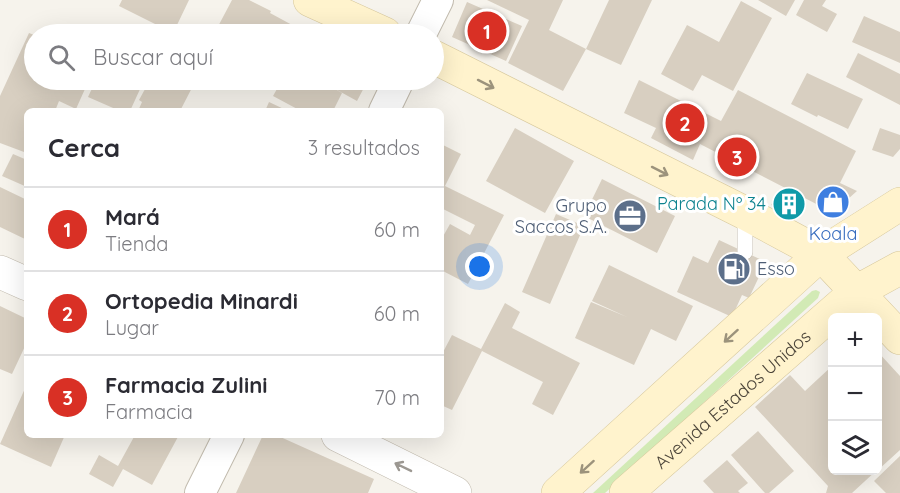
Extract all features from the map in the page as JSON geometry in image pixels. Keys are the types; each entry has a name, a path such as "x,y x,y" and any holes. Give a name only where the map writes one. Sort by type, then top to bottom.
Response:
{"main road":[{"path":"310,0 363,24"},
{"path":"444,62 745,213 821,254 900,338"},
{"path":"558,493 760,303 821,254 899,207"},
{"name":"Avenida Estados Unidos","path":"626,493 856,292 900,268"}],"street":[{"path":"426,24 438,0"},
{"path":"385,108 394,90"},
{"path":"0,272 24,284"},
{"path":"200,493 228,438"},
{"path":"344,438 455,493"}],"lane":[{"path":"745,213 745,252"}],"green space":[{"path":"812,291 820,292 818,298 605,493 593,493"}],"building":[{"path":"122,0 189,0 177,24 155,24 119,6"},
{"path":"232,0 249,0 290,24 219,24"},
{"path":"487,0 563,0 549,30 586,49 563,91 508,63 529,20"},
{"path":"609,0 652,0 621,65 586,49"},
{"path":"758,0 795,0 786,16"},
{"path":"804,0 826,0 822,6 837,14 827,32 796,15"},
{"path":"741,1 772,18 733,91 702,75 693,91 661,74 687,25 719,42"},
{"path":"467,2 522,26 506,61 452,37"},
{"path":"864,16 900,32 900,63 852,42"},
{"path":"24,44 24,90 85,90 76,108 59,101 56,108 24,108 24,152 0,143 0,96"},
{"path":"858,53 900,74 900,105 846,77"},
{"path":"807,73 863,99 848,129 791,104"},
{"path":"639,80 721,121 738,90 856,151 840,183 857,191 838,208 826,209 700,144 693,160 651,138 656,128 624,113"},
{"path":"91,90 140,90 131,108 113,108 88,97"},
{"path":"144,90 191,90 182,108 139,108 142,102 139,100"},
{"path":"276,90 337,90 342,93 334,108 295,108 273,96"},
{"path":"337,90 363,90 357,101"},
{"path":"269,102 282,108 266,108"},
{"path":"515,128 574,161 545,213 486,181"},
{"path":"880,128 900,135 900,149 893,157 872,150"},
{"path":"444,146 461,154 445,186 504,215 468,284 444,272 444,235 450,224 470,235 475,225 444,210"},
{"path":"13,154 24,159 24,186 2,176"},
{"name":"Grupo Saccos S.A.","path":"602,179 675,216 657,253 584,216"},
{"path":"0,187 24,199 24,239 0,227"},
{"name":"Parada Nº 34","path":"779,190 806,203 799,218 771,205"},
{"path":"556,214 584,226 550,304 522,292"},
{"path":"719,240 766,262 749,298 742,295 732,317 677,292 693,256 708,263"},
{"path":"609,265 693,306 676,341 651,329 634,365 575,338 591,302 627,317 592,301"},
{"path":"505,303 520,312 512,328 580,363 553,415 532,404 543,382 482,351 452,410 444,406 444,350 452,335 481,349"},
{"path":"0,306 24,318 24,348 12,374 0,369"},
{"path":"882,356 900,376 900,450 882,466"},
{"path":"828,370 828,475 872,475 852,493 826,493 828,486 755,407 790,375 805,391"},
{"path":"24,391 24,438 64,438 51,467 0,444"},
{"path":"758,431 794,471 769,493 765,493 731,455"},
{"path":"133,438 177,438 152,485 123,469 113,487 89,474 99,455 118,466"},
{"path":"262,438 283,438 374,479 368,493 236,493"},
{"path":"900,456 900,493 886,493 874,481"},
{"path":"727,460 748,483 738,491 740,493 714,493 703,481"}],"place":[{"name":"Mará","path":"487,31"},
{"name":"Ortopedia Minardi","path":"685,123"},
{"name":"Farmacia Zulini","path":"737,157"},
{"name":"Koala","path":"833,202"},
{"name":"Parada Nº 34","path":"789,204"},
{"name":"Grupo Saccos S.A.","path":"630,216"},
{"name":"Esso","path":"734,269"}]}
